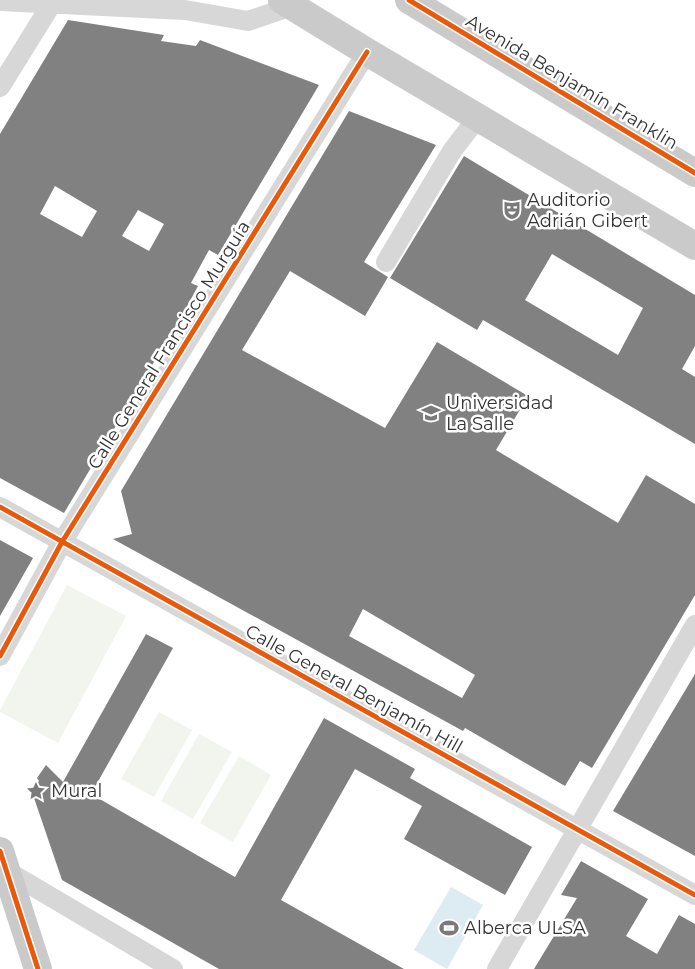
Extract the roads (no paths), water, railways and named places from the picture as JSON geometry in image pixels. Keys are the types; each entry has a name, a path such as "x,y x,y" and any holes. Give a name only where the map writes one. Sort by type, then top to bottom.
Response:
{"main road":[{"name":"Avenida Benjamín Franklin","path":"409,0 695,173"},
{"path":"287,3 695,246"},
{"path":"3,861 38,969"}],"street":[{"path":"0,1 52,2 186,10 248,21 287,3"},
{"path":"0,87 52,2"},
{"name":"Calle General Francisco Murguía","path":"0,656 62,542 367,52"},
{"path":"386,262 452,151 478,117"},
{"name":"Calle General Benjamín Hill","path":"0,508 695,894"},
{"path":"497,969 695,625"},
{"path":"3,861 173,969"}],"place":[{"name":"Auditorio Adrián Gibert","path":"512,210"},
{"name":"Universidad La Salle","path":"431,413"},
{"name":"Mural","path":"36,791"},
{"name":"Alberca ULSA","path":"449,928"}]}
